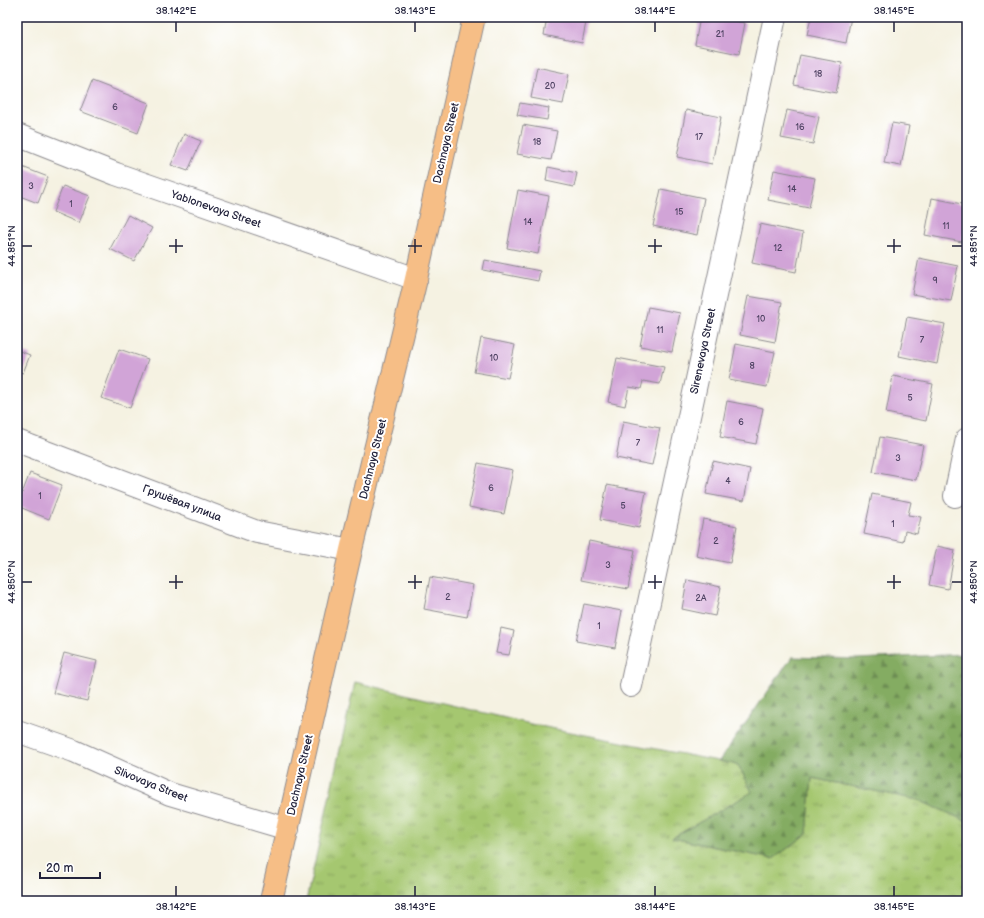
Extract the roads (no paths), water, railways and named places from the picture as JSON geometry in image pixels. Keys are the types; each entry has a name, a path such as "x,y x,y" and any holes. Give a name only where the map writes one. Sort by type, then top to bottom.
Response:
{"main road":[{"name":"Dachnaya Street","path":"272,901 351,550 416,279 474,17"}],"street":[{"name":"Sirenevaya Street","path":"631,686 774,17"},
{"name":"Yablonevaya Street","path":"17,135 116,174 416,279"},
{"path":"955,496 967,439"},
{"name":"Грушёвая улица","path":"17,441 257,532 351,550"},
{"name":"Slivovaya Street","path":"17,731 74,751 170,794 288,829"}]}
